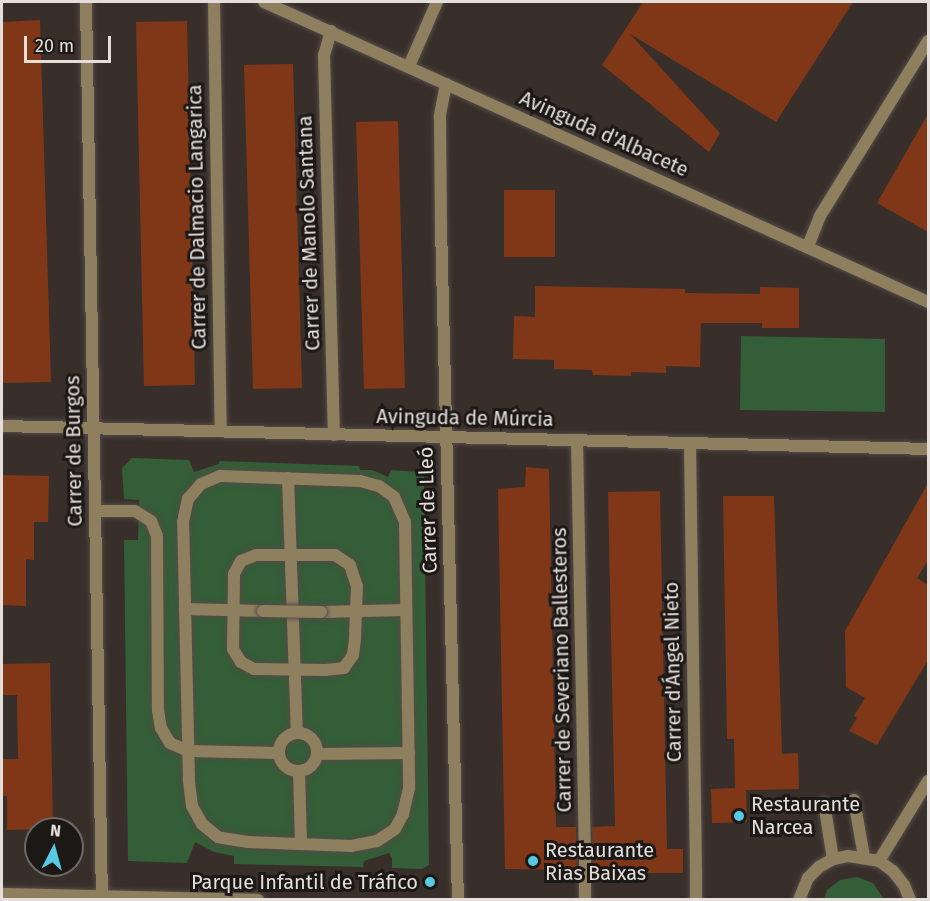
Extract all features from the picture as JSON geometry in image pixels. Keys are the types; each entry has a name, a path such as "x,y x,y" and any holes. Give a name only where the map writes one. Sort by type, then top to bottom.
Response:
{"street":[{"name":"Carrer de Burgos","path":"86,2 102,898"},
{"name":"Carrer de Dalmacio Langarica","path":"214,2 221,432"},
{"name":"Avinguda d'Albacete","path":"264,2 928,302"},
{"path":"409,66 437,2"},
{"name":"Carrer de Manolo Santana","path":"331,31 324,55 334,435"},
{"path":"808,246 820,216 928,41"},
{"name":"Carrer de Lleó","path":"446,84 441,116 446,437 458,900"},
{"name":"Avinguda de Múrcia","path":"2,426 928,449"},
{"name":"Carrer de Severiano Ballesteros","path":"577,441 585,900"},
{"name":"Carrer d'Ángel Nieto","path":"690,443 696,900"},
{"path":"220,476 360,481 379,486 393,497 405,522 409,753 409,788 403,814 395,829 377,841 351,846 248,842 218,837 202,825 192,806 188,751 185,609 183,522 188,500 201,484 220,476"},
{"path":"288,478 297,732"},
{"path":"95,511 135,511 151,520 157,536 158,710 161,728 170,743 188,751 278,753"},
{"path":"256,555 291,555 335,555 350,566 357,586 357,612 352,655 344,668 254,669 241,662 233,649 234,574 241,561 256,555"},
{"path":"185,609 321,612 405,610"},
{"path":"297,732 308,734 316,742 318,754 315,763 308,769 299,771 289,769 281,762 278,753 280,743 287,735 297,732"},
{"path":"318,754 409,753"},
{"path":"299,771 301,844"},
{"path":"879,861 928,781"},
{"path":"854,800 864,857"},
{"path":"824,803 833,860"},
{"path":"798,900 808,878 833,860 864,857 879,861 893,871 904,885 910,900"},
{"path":"2,894 258,900"}],"green space":[{"path":"741,336 885,339 885,412 740,410"},
{"path":"132,458 189,460 194,472 219,464 219,461 359,466 360,470 372,470 388,477 391,470 421,472 424,476 429,865 422,869 392,868 392,858 389,853 364,861 363,867 234,864 234,856 214,852 195,842 187,863 128,861 124,540 138,540 139,500 124,499 122,468"},
{"path":"857,877 873,883 884,899 824,899 827,890 840,880"}],"building":[{"path":"643,2 853,2 776,122 630,34 720,133 709,152 602,65"},
{"path":"40,20 51,382 2,383 2,22"},
{"path":"187,21 195,385 144,386 136,22"},
{"path":"293,64 302,388 253,389 244,65"},
{"path":"928,114 928,232 877,203"},
{"path":"398,121 405,388 364,389 356,122"},
{"path":"504,190 555,190 555,257 504,257"},
{"path":"535,286 685,289 685,293 760,294 760,287 799,288 799,328 762,328 762,323 701,323 700,367 666,366 666,373 631,372 631,376 593,375 592,370 554,369 554,360 513,359 514,316 535,317"},
{"path":"526,467 549,469 556,827 576,827 577,870 505,869 498,489 525,487"},
{"path":"2,475 49,476 48,522 34,522 34,560 26,559 26,606 2,605"},
{"path":"928,483 928,560 917,578 928,585 928,660 877,745 849,731 857,718 854,716 865,698 846,687 845,631"},
{"path":"660,491 667,849 683,849 683,873 599,873 593,871 592,827 615,826 608,492"},
{"path":"723,496 774,496 782,754 798,753 799,789 746,790 747,822 712,823 711,789 735,788 734,739 727,739"},
{"path":"50,663 53,817 24,817 24,830 7,830 7,796 2,796 2,759 18,759 17,695 3,695 3,664"}],"place":[{"name":"Restaurante Narcea","path":"739,816"},
{"name":"Restaurante Rias Baixas","path":"533,861"},
{"name":"Parque Infantil de Tráfico","path":"430,882"}]}
